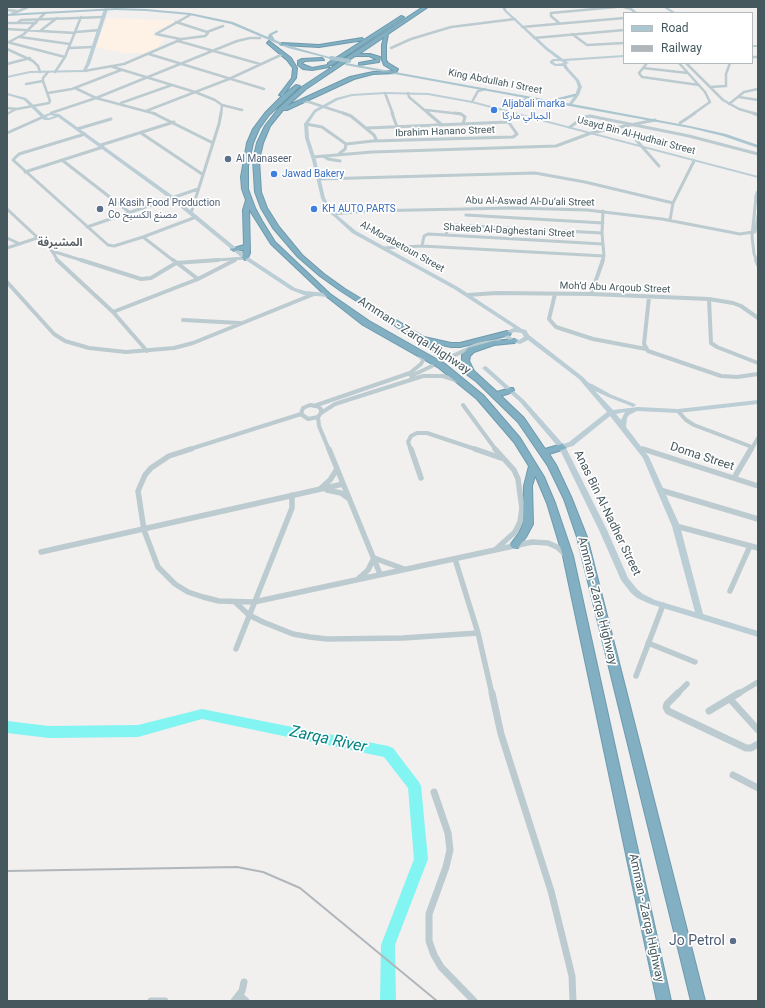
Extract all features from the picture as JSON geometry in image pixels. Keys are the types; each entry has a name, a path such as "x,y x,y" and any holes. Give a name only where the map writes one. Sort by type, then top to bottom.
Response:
{"highway":[{"name":"Amman - Zarqa Highway","path":"418,7 374,34 327,66 291,91 275,106 260,124 248,148 244,177 245,189 259,221 270,239 289,259 328,295 366,323 442,366 465,384 507,427 533,466 551,504 568,556 664,1001"},
{"name":"Amman - Zarqa Highway","path":"426,7 338,69 296,95 275,116 261,140 258,192 264,208 276,228 300,256 336,285 471,372 497,395 521,420 544,452 566,493 582,537 698,1001"},
{"path":"282,44 313,46 346,43 362,40 374,34"},
{"path":"387,35 384,46 384,60 395,71"},
{"path":"271,41 283,56 294,65 295,75 275,106"},
{"path":"326,59 318,53 319,50 328,47 341,48 344,52 343,56"},
{"path":"344,74 362,72 364,70 360,65 373,62 378,58 370,55 356,55"},
{"path":"326,59 304,60 300,62 300,65 308,68 327,66"},
{"path":"275,116 300,101 308,100 356,77 395,71"},
{"path":"258,192 268,199"},
{"path":"245,258 246,210 249,200"},
{"path":"276,228 278,217"},
{"path":"234,249 241,249 246,246"},
{"path":"329,272 336,285"},
{"path":"415,336 443,343 460,345 507,333"},
{"path":"471,372 465,361 466,355 471,350 493,343 512,341"},
{"path":"497,395 510,390"},
{"path":"544,452 562,447"},
{"path":"514,545 523,535 528,524 528,486 533,466"}],"main road":[{"path":"7,13 106,10"},
{"path":"7,13 146,10 208,17 232,23 258,36"},
{"path":"146,10 190,15 222,22 271,41 294,52 326,59"},
{"path":"271,41 270,35 277,30"},
{"path":"271,41 326,59"},
{"name":"King Abdullah I Street","path":"326,59 679,124 758,145"},
{"name":"King Abdullah I Street","path":"440,79 526,97 679,124"},
{"path":"554,100 566,98 576,94 578,102 582,105"}],"street":[{"path":"7,13 15,7"},
{"path":"7,13 20,12 28,7"},
{"path":"504,7 534,38 563,60 566,64 572,76 579,84 576,94 569,104"},
{"path":"559,23 550,16 551,13 616,7"},
{"path":"624,7 635,12"},
{"path":"84,71 88,64 106,10"},
{"path":"7,42 20,37 36,24 45,13"},
{"path":"190,15 156,34 260,64"},
{"path":"55,72 69,48 81,17"},
{"path":"17,23 21,20 104,17"},
{"path":"40,31 57,18"},
{"path":"522,26 623,18"},
{"path":"391,48 411,38 448,28 515,19"},
{"path":"176,22 207,32 224,26"},
{"path":"7,23 36,24"},
{"path":"7,29 76,32 100,30"},
{"path":"534,38 623,30"},
{"path":"7,77 22,73 84,71 113,67 149,54 179,40 205,36 208,33 207,32"},
{"path":"7,133 50,113 96,98 214,51 248,36 250,34 249,33"},
{"path":"572,34 587,45 623,43"},
{"path":"237,41 258,36"},
{"path":"20,37 70,44"},
{"path":"7,42 64,57"},
{"path":"69,48 93,47"},
{"path":"7,49 30,58 36,63 40,72"},
{"path":"547,49 552,57 552,63 572,76"},
{"path":"149,54 264,89"},
{"path":"146,111 229,79 260,64 283,56"},
{"path":"552,61 623,56"},
{"path":"7,64 30,58"},
{"path":"556,65 579,60"},
{"path":"568,69 579,60"},
{"path":"646,64 639,73 642,76 699,85"},
{"path":"679,124 709,103 709,99 699,85 680,64"},
{"path":"687,64 729,104 741,110 758,115"},
{"path":"710,87 726,86 730,65"},
{"path":"113,67 195,92 222,105 242,110"},
{"path":"643,68 689,73"},
{"path":"48,93 75,88 121,70"},
{"path":"7,108 31,107 49,103 48,93 43,81 44,76 48,72"},
{"path":"26,84 43,81"},
{"path":"120,104 172,85"},
{"path":"474,87 478,91"},
{"path":"75,88 96,98 146,111 174,122 213,143"},
{"path":"472,102 478,91 485,89"},
{"path":"729,104 747,90 758,89"},
{"path":"385,93 397,127"},
{"name":"Usayd Bin Al-Hudhair Street","path":"322,106 345,96 385,93 428,94 507,110 758,177"},
{"path":"408,93 409,97 442,125"},
{"path":"7,94 20,96 28,101 31,107 45,119 69,124"},
{"path":"500,109 506,102 523,103 526,97"},
{"path":"739,97 758,100"},
{"path":"308,100 351,116 367,128 374,135 377,141"},
{"path":"22,126 58,116 84,102"},
{"path":"191,213 202,174 219,124 222,105"},
{"path":"322,106 312,114 306,124 320,126 346,144 345,149 338,154"},
{"path":"31,107 58,116 85,134 171,197 245,258 296,290 328,295"},
{"path":"7,114 17,108"},
{"path":"426,110 461,114 465,117 463,124"},
{"name":"Ibrahim Hanano Street","path":"346,144 377,141 416,141 515,136 517,134 506,118 507,110"},
{"path":"570,128 584,117 588,116 634,124 758,154"},
{"path":"77,129 111,119"},
{"path":"314,157 338,154 466,148 556,146 590,133 655,120"},
{"path":"25,172 174,122"},
{"path":"367,128 508,122"},
{"name":"Al-Morabetoun Street","path":"306,124 307,138 314,157 323,198 333,214 354,232 468,295 527,336"},
{"path":"624,126 659,166"},
{"path":"140,133 202,174"},
{"path":"85,134 16,156 14,158 14,162 104,244 108,246 117,245 196,217"},
{"path":"323,156 330,160 340,161"},
{"path":"62,160 129,212"},
{"path":"670,220 673,203 694,161"},
{"path":"319,179 535,173 585,182 673,203"},
{"path":"87,227 198,189"},
{"path":"757,196 752,237 758,265"},
{"path":"512,208 512,218"},
{"name":"Abu Al-Aswad Al-Du’ali Street","path":"333,214 366,211 512,208 604,211 670,220 726,232"},
{"path":"461,225 466,215 464,209"},
{"path":"7,210 52,250 59,263 113,312 147,351"},
{"path":"591,294 604,256 602,233 604,211"},
{"path":"466,215 603,223"},
{"path":"752,237 755,236 758,215"},
{"path":"446,235 449,226 461,225 602,233"},
{"path":"726,232 744,235 752,232"},
{"path":"726,232 746,238 753,245"},
{"name":"Shakeeb Al-Daghestani Street","path":"422,246 425,235 603,244"},
{"path":"739,236 752,237"},
{"path":"143,237 198,279"},
{"path":"7,238 20,244"},
{"path":"7,248 38,238"},
{"name":"Shakeeb Al-Daghestani Street","path":"384,248 422,246 604,256"},
{"path":"52,250 141,279 151,278 176,262 245,258"},
{"path":"113,312 198,279 220,269 236,259"},
{"path":"7,282 54,334 64,341 126,352 174,348 194,343 314,294 318,286"},
{"name":"Moh’d Abu Arqoub Street","path":"468,295 496,293 591,294 709,299 733,303 741,306 758,318"},
{"path":"555,294 549,318 556,327 593,339 646,349 651,353 721,376 738,377 758,374"},
{"path":"646,349 644,344 648,296"},
{"path":"709,299 711,343 717,347 758,363"},
{"path":"504,319 507,333 506,336 512,341"},
{"path":"183,320 243,323"},
{"path":"455,355 472,347 492,341 513,330 520,330"},
{"path":"522,341 527,338 527,336 581,378 610,396 635,407"},
{"path":"492,341 522,341 542,348"},
{"path":"301,414 303,408 314,406 415,371 423,360 414,349"},
{"path":"308,419 320,415 337,401 400,381 432,366"},
{"name":"Anas Bin Al-Nadher Street","path":"485,368 533,412 562,447 603,530 625,580 640,596 664,605 758,634"},
{"path":"330,407 423,376 443,376 465,384"},
{"path":"581,378 611,412 646,457 676,526 700,616"},
{"path":"323,402 360,394"},
{"path":"603,403 646,409 678,411 758,402"},
{"path":"314,406 320,408 319,426 380,574"},
{"path":"463,406 502,458 517,475 518,494 522,508 521,519 517,528 495,550"},
{"path":"562,447 571,444 611,412 635,407"},
{"path":"623,428 624,418 635,407"},
{"path":"678,411 686,420 694,425 752,447"},
{"path":"301,414 319,426"},
{"path":"301,414 168,456 159,461 145,475 138,491 144,530 158,567 175,584 203,597 236,603 254,602 380,574 455,560 514,545 537,542 548,543 557,547 568,556"},
{"path":"421,478 408,442 411,436 417,433 427,433 502,458"},
{"path":"734,478 758,438"},
{"name":"Doma Street","path":"639,448 758,486"},
{"path":"320,490 330,480 337,469"},
{"path":"41,552 343,484"},
{"path":"320,490 336,492 349,499"},
{"path":"660,490 758,519"},
{"path":"236,649 292,508 292,495"},
{"path":"676,526 758,548"},
{"path":"730,591 750,546"},
{"path":"374,558 405,569"},
{"path":"357,580 368,570 374,558"},
{"path":"455,560 478,633 501,734 552,891 572,976 573,1001"},
{"path":"236,603 249,615 277,629 293,634 321,638 403,638 478,633"},
{"path":"636,676 664,605"},
{"path":"648,643 694,662"},
{"path":"709,711 758,682"},
{"path":"687,684 667,704 666,707 668,711 746,748 751,748 758,744"},
{"path":"730,699 758,730"},
{"path":"733,775 758,788"},
{"path":"434,792 448,833 450,850 446,867 429,914 429,941 434,955 441,967 474,1001"},
{"path":"244,982 237,998 246,1001"},
{"path":"151,1001 165,1001"}],"shaded area":[{"path":"107,18 176,21 153,32 154,36 164,39 158,47 145,53 124,53 96,47"}],"waterway":[{"name":"Zarqa River","path":"7,727 49,732 138,731 202,714 388,752 414,786 421,859 388,945 388,1001"}],"tunnel":[{"path":"436,364 455,355"}],"railway":[{"path":"7,871 237,867 263,872 300,888 437,1001"}],"place":[{"name":"Aljabali marka الجبالي ماركا","path":"494,110"},
{"name":"Al Manaseer","path":"228,159"},
{"name":"Jawad Bakery","path":"274,174"},
{"name":"Al Kasih Food Production Co مصنع الكسيح","path":"100,209"},
{"name":"KH AUTO PARTS","path":"314,209"},
{"name":"Jo Petrol","path":"733,941"}],"district":[{"name":"المشيرفة","path":"60,243"}]}
